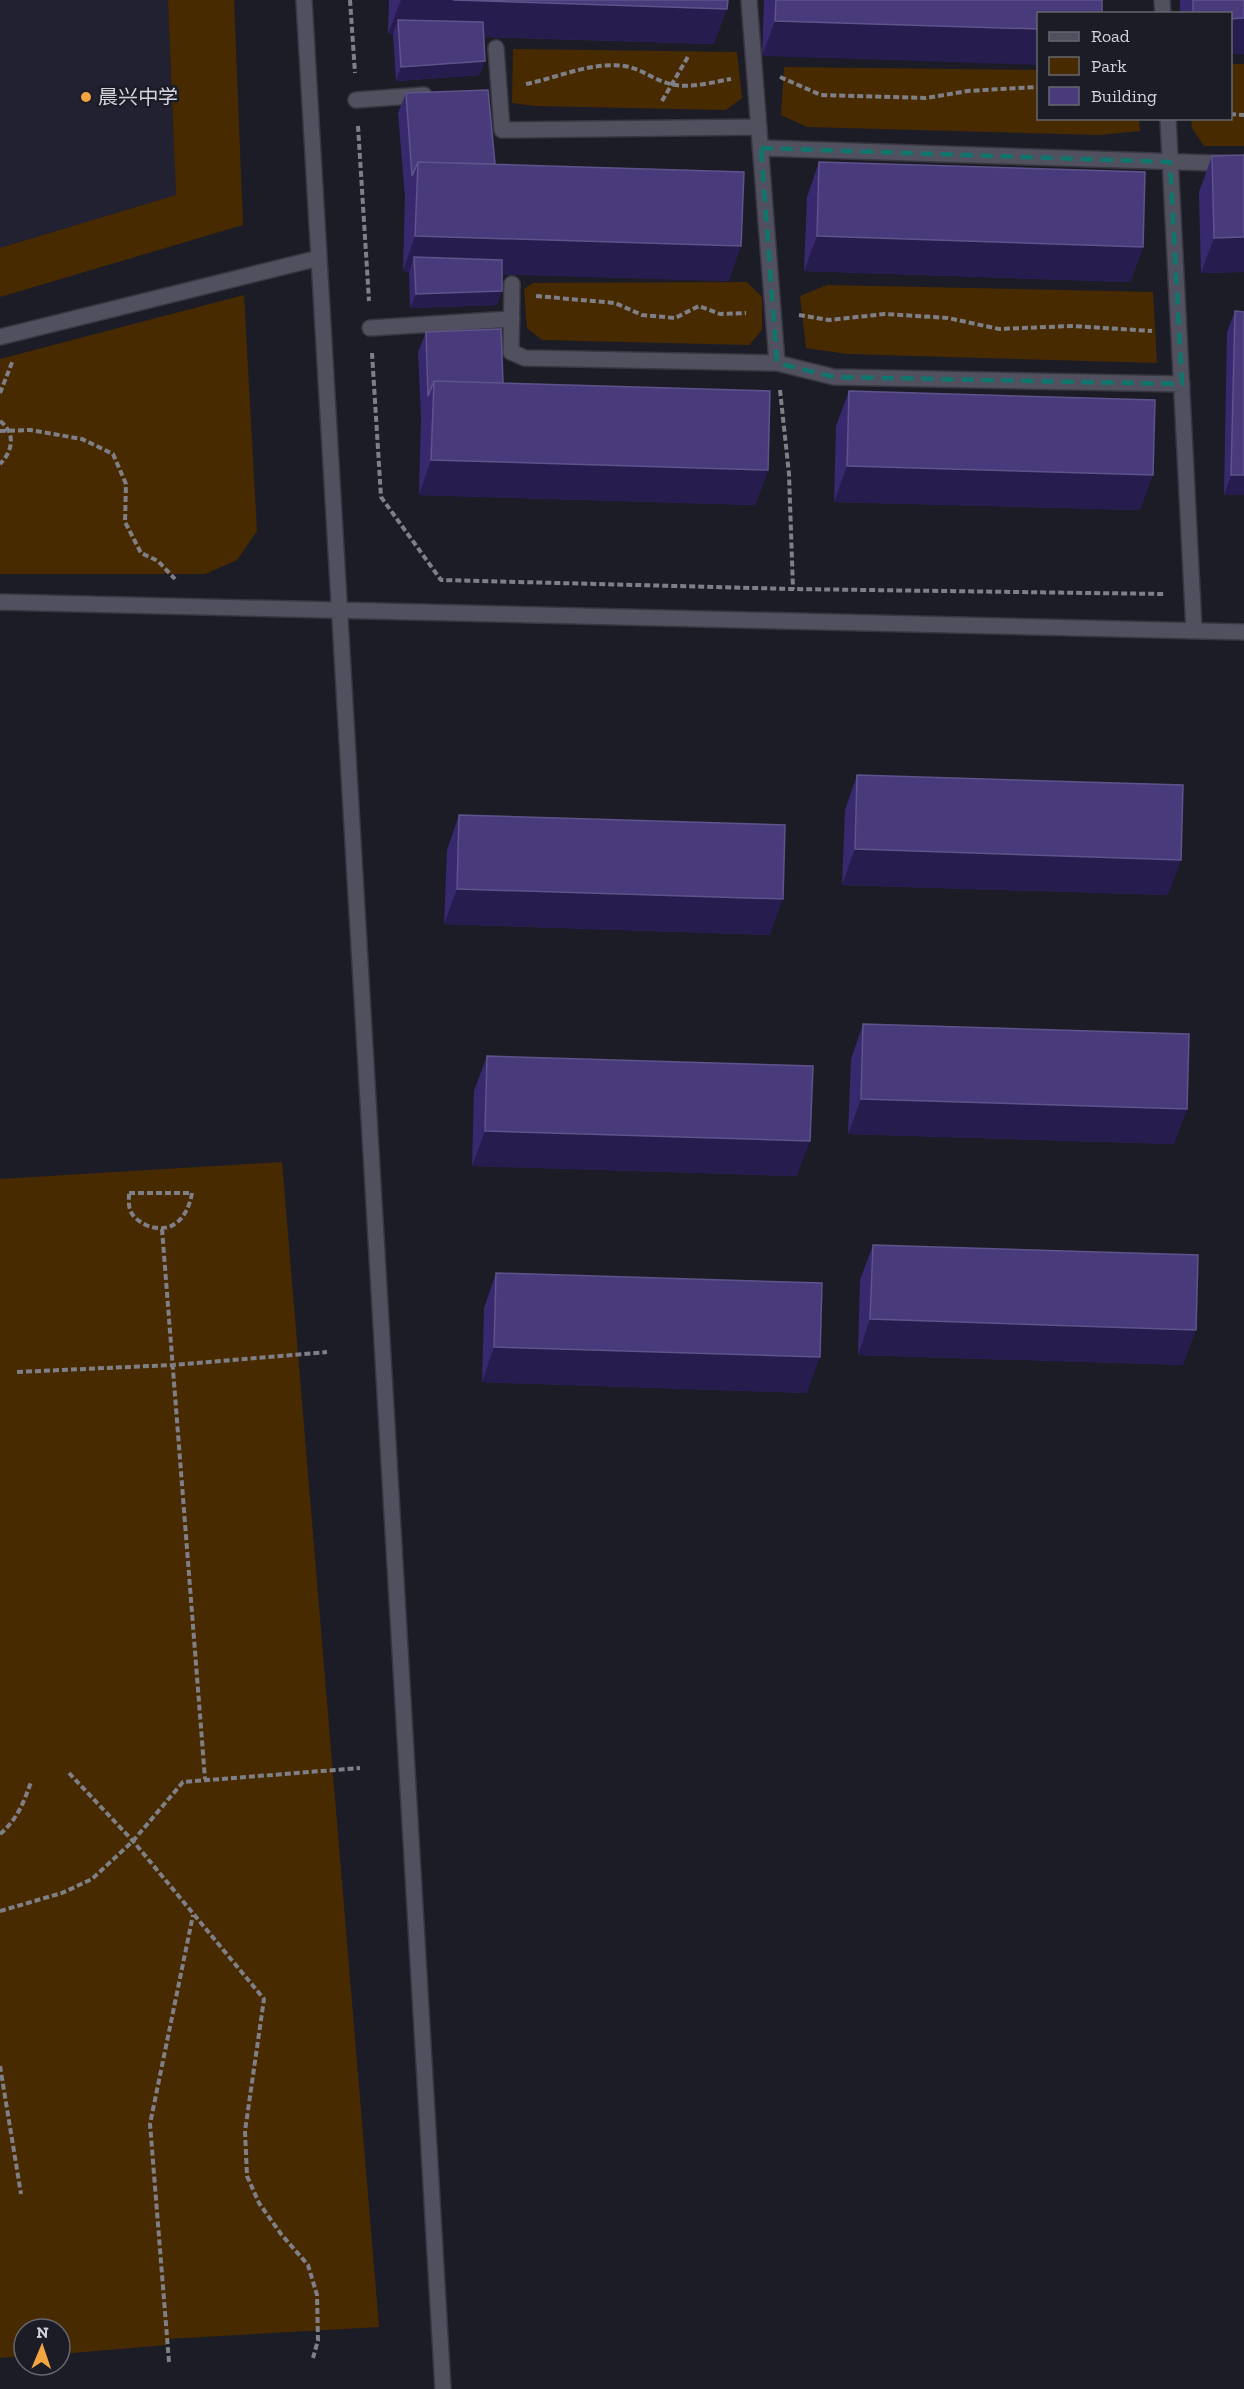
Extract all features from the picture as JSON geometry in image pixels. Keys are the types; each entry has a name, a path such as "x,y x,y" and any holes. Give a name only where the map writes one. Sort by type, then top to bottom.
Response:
{"street":[{"path":"304,0 443,2389"},
{"path":"749,0 777,363"},
{"path":"496,48 493,90 502,130 759,127"},
{"path":"356,100 440,94"},
{"path":"1168,120 1194,630"},
{"path":"761,147 1244,164"},
{"path":"0,337 319,258"},
{"path":"512,290 512,352 525,357 777,363 834,377 1182,384"},
{"path":"370,328 512,319"},
{"path":"0,602 1244,632"}],"path":[{"path":"350,0 381,497 441,579 793,589 1193,595"},
{"path":"646,128 689,55"},
{"path":"512,290 615,303 642,315 675,318 699,306 720,314 774,312 829,320 885,314 948,318 999,329 1073,326 1179,333"},
{"path":"777,363 789,474 795,620"},
{"path":"0,421 9,430 11,439 11,448 0,464"},
{"path":"0,431 30,430 82,439 113,454 126,484 125,522 141,553 158,561 202,606"},
{"path":"192,1192 189,1206 182,1219 171,1227 162,1229 140,1222 130,1212 129,1193 192,1192"},
{"path":"162,1229 205,1779"},
{"path":"17,1372 173,1365 327,1352"},
{"path":"0,1911 62,1893 92,1879 133,1841 183,1782 360,1767"},
{"path":"69,1773 133,1841 264,2000 245,2132 247,2176 259,2203 308,2265 317,2295 318,2340 313,2358"},
{"path":"0,1834 10,1826 24,1803 31,1782"},
{"path":"169,2362 150,2124 193,1914"},
{"path":"0,2066 21,2194"}],"highlighted area":[{"path":"761,148 1170,162 1182,384 834,377 777,363"}],"shaded area":[{"name":"晨兴中学","path":"0,0 168,0 176,195 0,248"}],"green space":[{"path":"168,0 234,0 243,225 0,297 0,248 176,195"},
{"path":"513,49 737,52 742,98 726,110 535,106 512,103"},
{"path":"1232,64 1244,64 1244,146 1204,146 1192,128 1191,120 1232,120"},
{"path":"784,67 1037,70 1037,120 1139,120 1140,131 1099,135 807,127 781,115"},
{"path":"747,282 762,297 762,330 749,345 542,340 527,328 524,289 533,283"},
{"path":"827,285 1153,292 1157,363 848,354 806,348 800,296"},
{"path":"244,295 257,531 237,560 205,574 0,574 0,359"},
{"path":"282,1162 379,2327 167,2339 167,2345 72,2353 72,2317 12,2317 12,2357 0,2358 0,1179"}],"building":[{"path":"453,0 728,0 727,9"},
{"path":"776,0 1102,0 1102,12 1037,12 1037,29 775,21"},
{"path":"1193,0 1244,0 1244,18 1232,19 1232,12 1193,12"},
{"path":"398,20 483,22 485,61 401,67"},
{"path":"488,90 495,164 418,162 412,176 406,93"},
{"path":"1244,155 1244,237 1214,238 1212,156"},
{"path":"418,162 744,172 741,246 415,236"},
{"path":"819,162 1145,172 1143,247 817,236"},
{"path":"414,257 502,260 502,291 416,294"},
{"path":"1235,311 1244,312 1244,475 1231,475"},
{"path":"501,329 503,383 434,381 428,396 426,332"},
{"path":"434,381 770,391 768,470 431,460"},
{"path":"849,391 1155,400 1153,475 847,466"},
{"path":"857,775 1183,785 1181,860 855,849"},
{"path":"459,815 785,825 783,899 457,889"},
{"path":"863,1024 1189,1034 1187,1109 861,1099"},
{"path":"487,1056 813,1066 810,1141 485,1131"},
{"path":"873,1245 1198,1255 1196,1330 870,1319"},
{"path":"496,1273 822,1283 820,1357 494,1347"}],"place":[{"name":"晨兴中学","path":"86,97"}]}
